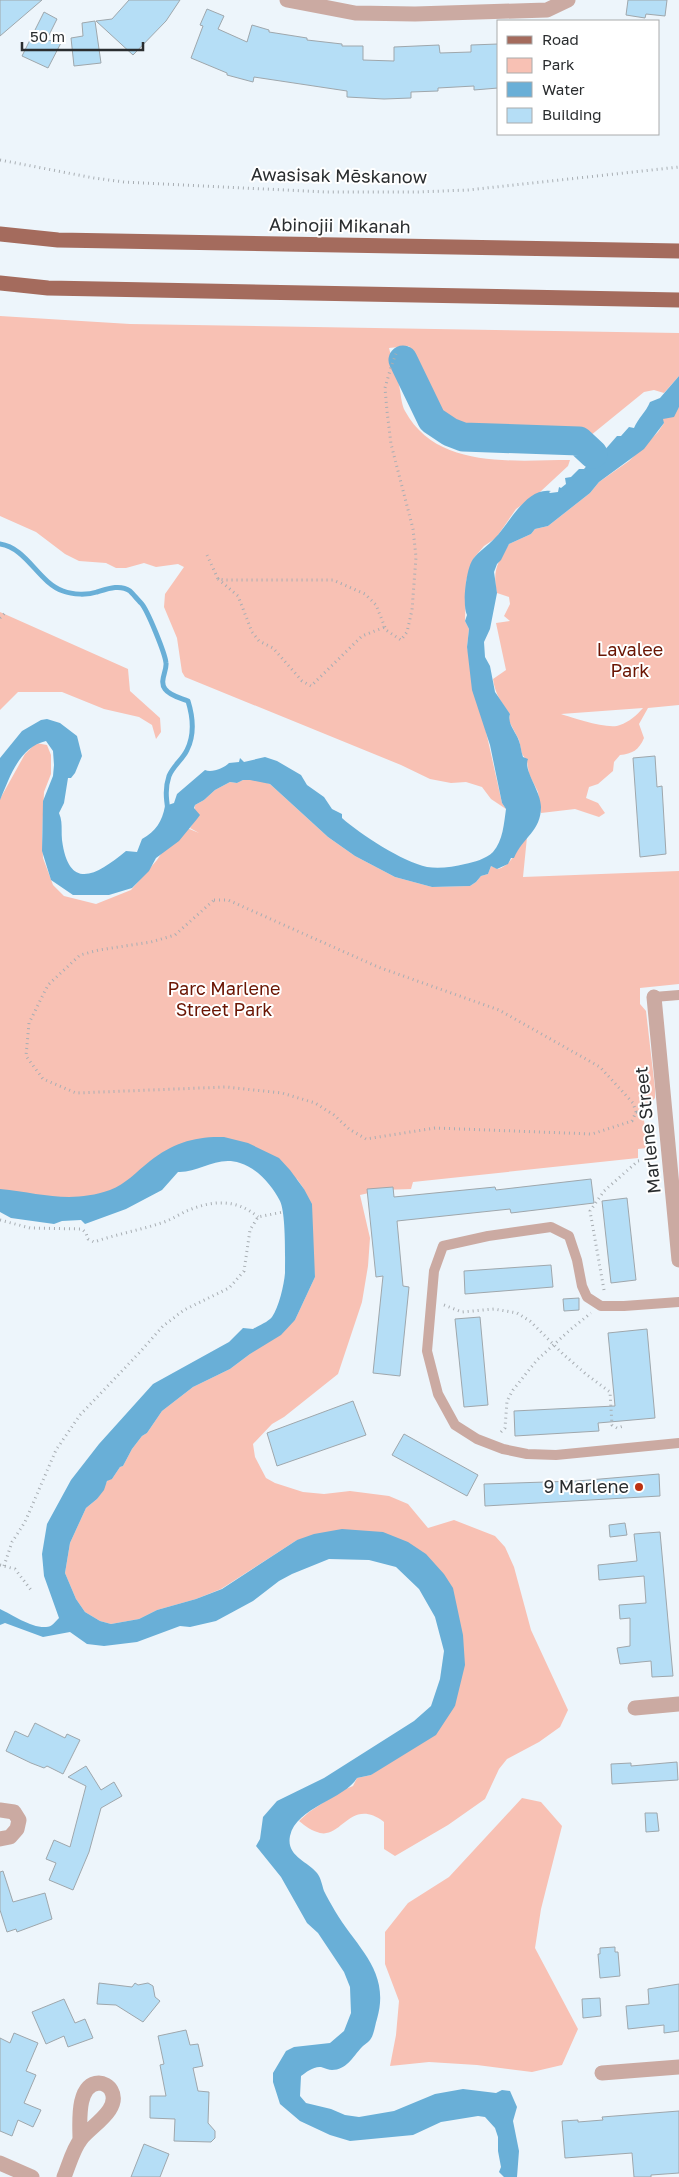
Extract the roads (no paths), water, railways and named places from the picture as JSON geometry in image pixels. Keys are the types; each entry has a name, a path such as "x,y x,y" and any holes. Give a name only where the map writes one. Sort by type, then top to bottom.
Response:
{"main road":[{"name":"Abinojii Mikanah","path":"0,234 58,240 679,251"},
{"path":"0,283 48,288 679,300"}],"street":[{"path":"287,0 355,13 415,14 546,10 568,0"},
{"name":"Marlene Street","path":"654,997 672,1113 668,1146 679,1260"},
{"path":"634,1708 679,1704"},
{"path":"0,1810 14,1812 19,1820 17,1829 10,1838 0,1839"},
{"path":"602,2073 679,2067"},
{"path":"64,2177 80,2139"},
{"path":"0,2163 32,2177"}],"lane":[{"path":"654,997 679,995"},
{"path":"679,1302 601,1306 587,1297 582,1286 577,1260 569,1236 551,1227 488,1236 443,1246 434,1271 427,1351 438,1394 455,1424 478,1439 503,1449 527,1454 556,1455 679,1443"}],"water":[{"path":"679,376 679,407 674,417 663,419 664,423 644,449 599,482 590,493 548,526 535,529 531,534 509,544 494,572 497,593 490,629 484,642 485,657 490,666 495,692 510,714 511,725 519,741 523,757 528,759 528,769 541,807 535,828 508,864 497,869 491,866 488,874 481,876 470,886 432,887 395,877 355,856 328,837 270,784 243,780 237,783 230,782 215,790 195,805 194,808 200,815 197,819 179,841 156,858 149,871 132,888 109,895 73,895 51,880 42,851 43,801 53,776 54,765 53,751 46,741 37,744 22,756 0,800 0,758 22,731 41,720 47,719 60,723 77,736 82,756 75,773 71,778 68,778 64,803 59,813 66,857 71,867 78,873 95,872 126,851 137,852 142,839 158,826 165,806 174,803 177,794 205,770 211,771 224,767 229,763 239,762 240,758 244,762 265,757 277,761 301,775 307,785 324,797 332,809 342,814 342,818 382,847 417,864 432,868 451,867 476,861 493,852 501,837 506,809 502,803 490,745 472,690 467,647 469,629 465,621 467,615 465,603 468,571 475,556 495,538 526,500 542,491 558,492 559,487 561,488 566,484 565,478 571,477 579,469 584,469 589,463 588,457 603,452 617,436 621,436 629,427 634,428 650,402 660,398"},
{"path":"224,1137 248,1143 279,1158 304,1189 312,1204 315,1277 295,1320 281,1335 230,1369 193,1387 162,1411 147,1433 142,1436 132,1449 123,1466 120,1467 112,1479 107,1481 104,1490 97,1499 86,1508 70,1543 65,1573 76,1599 85,1612 100,1621 111,1624 139,1619 157,1610 196,1599 222,1589 297,1540 314,1534 342,1529 383,1532 408,1542 426,1554 444,1574 453,1588 463,1635 465,1665 455,1706 436,1735 371,1775 357,1778 342,1792 301,1818 294,1826 290,1836 291,1849 317,1873 335,1911 369,1960 379,1987 380,2002 374,2030 369,2041 341,2068 332,2070 316,2067 301,2076 300,2096 306,2103 331,2109 345,2115 359,2117 394,2111 435,2094 463,2089 496,2093 502,2090 510,2091 517,2107 513,2121 519,2151 517,2177 504,2177 499,2172 501,2167 498,2137 495,2128 485,2117 478,2116 441,2122 413,2135 350,2141 330,2135 300,2121 280,2104 273,2082 273,2073 286,2051 294,2047 330,2043 344,2031 351,2013 350,1987 344,1972 318,1933 307,1923 281,1877 256,1846 260,1839 263,1817 277,1801 324,1778 414,1721 431,1706 440,1679 444,1651 435,1617 419,1589 396,1567 369,1560 329,1559 279,1581 253,1601 216,1621 190,1627 180,1626 137,1642 104,1646 87,1644 70,1632 43,1637 5,1623 0,1625 0,1609 40,1627 50,1626 59,1618 44,1576 42,1554 47,1524 71,1480 99,1444 153,1384 229,1342 243,1328 253,1329 272,1317 277,1308 282,1290 285,1258 284,1225 280,1201 273,1189 263,1178 246,1165 232,1161 224,1161 186,1172 178,1172 162,1190 126,1209 85,1224 81,1220 62,1221 54,1224 11,1218 0,1212 0,1189 68,1197 95,1194 110,1190 121,1184 150,1161 176,1145 194,1139"}],"waterway":[{"path":"403,360 432,420 450,432 463,437 579,441 593,454"},
{"path":"0,544 18,552 54,587 63,591 85,594 122,588 130,591 144,607 165,658 166,666 163,686 170,693 188,701 192,719 190,744 171,772 168,780 166,793 168,810"}],"place":[{"name":"9 Marlene","path":"639,1487"}],"park label":[{"name":"Lavalee Park","path":"630,660"},
{"name":"Parc Marlene Street Park","path":"224,1000"}]}
